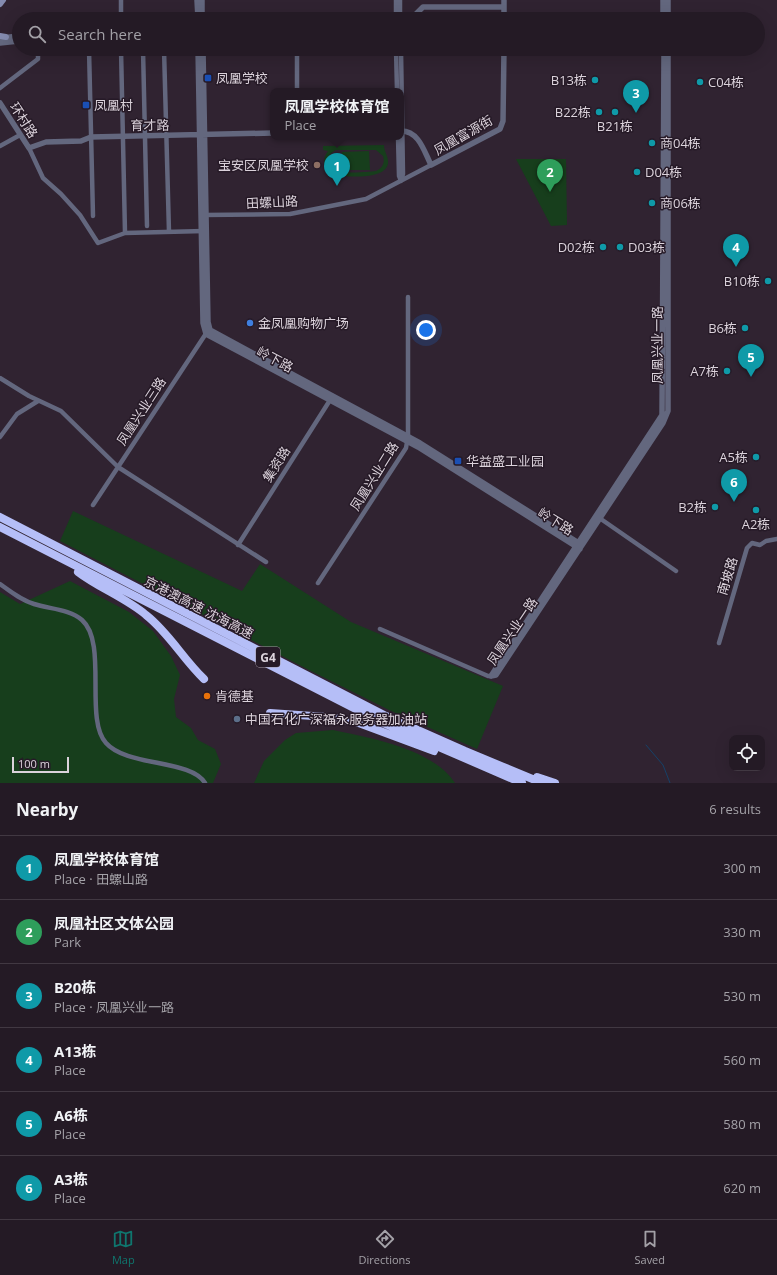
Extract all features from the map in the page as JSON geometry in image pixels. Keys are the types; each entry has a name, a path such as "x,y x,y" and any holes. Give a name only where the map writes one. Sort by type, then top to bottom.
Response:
{"highway":[{"name":"京港澳高速 沈海高速","path":"0,517 386,716 542,783"},
{"name":"京港澳高速 沈海高速","path":"0,527 382,722 522,783"},
{"path":"58,557 88,579 146,614 160,627 182,656 204,679"},
{"path":"270,712 356,722 468,765 499,774"},
{"path":"465,751 555,783"}],"main road":[{"path":"0,4 3,0"}],"street":[{"path":"121,0 121,12"},
{"path":"197,0 199,12"},
{"path":"201,12 202,0"},
{"path":"396,0 396,12"},
{"path":"400,0 400,12"},
{"path":"504,0 504,12"},
{"path":"664,0 664,12"},
{"path":"668,0 668,12"},
{"path":"418,12 423,7 504,7"},
{"path":"2,37 12,36"},
{"path":"0,43 12,42"},
{"path":"0,88 38,59 38,56"},
{"path":"89,56 93,216"},
{"path":"121,56 125,233"},
{"path":"143,56 147,226"},
{"path":"164,56 168,232"},
{"path":"200,56 204,232 203,323 207,331"},
{"path":"297,56 297,88"},
{"path":"396,56 397,88"},
{"path":"401,56 401,88"},
{"name":"凤凰富源街","path":"431,165 502,127 504,56"},
{"name":"凤凰兴业一路","path":"599,517 659,421 663,409 664,56"},
{"name":"凤凰兴业一路","path":"491,676 496,674 579,546 663,423 668,408 668,56"},
{"name":"环村路","path":"0,103 29,148"},
{"path":"404,132 414,134 431,165"},
{"name":"育才路","path":"29,148 46,142 80,141 91,137 270,133"},
{"path":"0,146 20,134"},
{"path":"398,140 399,176 401,181"},
{"path":"401,181 403,174 402,140"},
{"path":"29,148 43,178 62,194 80,215 98,243 125,233 204,232"},
{"name":"田螺山路","path":"203,215 290,214 366,199 431,165"},
{"name":"凤凰兴业二路","path":"318,583 404,452 408,438 408,297"},
{"name":"岭下路","path":"207,331 408,438 579,546"},
{"name":"凤凰兴业三路","path":"93,505 207,331"},
{"path":"0,378 38,400 61,411 118,467 266,562"},
{"name":"集资路","path":"238,544 331,398"},
{"path":"0,437 17,414 38,400"},
{"path":"599,517 676,571"},
{"name":"南坡路","path":"719,642 747,548 752,543 760,545 766,541 777,540"},
{"path":"0,584 19,598 32,604 74,615 88,628 94,645 98,724 105,743 123,754 148,762 189,770 196,774 205,783"},
{"path":"380,629 491,676"}],"green space":[{"path":"384,145 388,164 380,173 373,175 356,177 335,175 326,168 324,161 328,151 323,150 323,146","holes":["336,150 376,150 383,156 384,160 382,167 376,171 339,171 333,169 329,165 329,157"]},
{"path":"369,151 370,170 342,170 342,152"},
{"path":"516,159 566,159 567,225 551,226"},
{"path":"73,511 242,591 260,564 351,622 503,686 477,749 389,710 60,541"},
{"path":"70,581 129,612 153,631 171,656 180,675 174,699 176,717 191,728 198,740 215,749 221,764 213,783 0,783 0,592 20,604"},
{"path":"333,730 382,741 417,753 445,771 455,783 254,783 264,761 285,740 296,733"}],"waterway":[{"path":"646,745 663,765 670,783"}],"place":[{"name":"凤凰学校","path":"208,78"},
{"name":"B13栋","path":"595,80"},
{"name":"C04栋","path":"700,82"},
{"name":"凤凰村","path":"86,105"},
{"name":"B22栋","path":"599,112"},
{"name":"B21栋","path":"615,112"},
{"name":"B20栋","path":"636,113"},
{"name":"商04栋","path":"652,143"},
{"name":"宝安区凤凰学校","path":"317,165"},
{"name":"D04栋","path":"637,172"},
{"name":"凤凰学校体育馆","path":"337,186"},
{"name":"凤凰社区文体公园","path":"550,192"},
{"name":"商06栋","path":"652,203"},
{"name":"D02栋","path":"603,247"},
{"name":"D03栋","path":"620,247"},
{"name":"A13栋","path":"736,267"},
{"name":"B10栋","path":"768,281"},
{"name":"金凤凰购物广场","path":"250,323"},
{"name":"B6栋","path":"745,328"},
{"name":"A7栋","path":"727,371"},
{"name":"A6栋","path":"751,377"},
{"name":"A5栋","path":"756,457"},
{"name":"华益盛工业园","path":"458,461"},
{"name":"A3栋","path":"734,502"},
{"name":"B2栋","path":"715,507"},
{"name":"A2栋","path":"756,510"},
{"name":"肯德基","path":"207,696"},
{"name":"中国石化广深福永服务器加油站","path":"237,719"}]}
